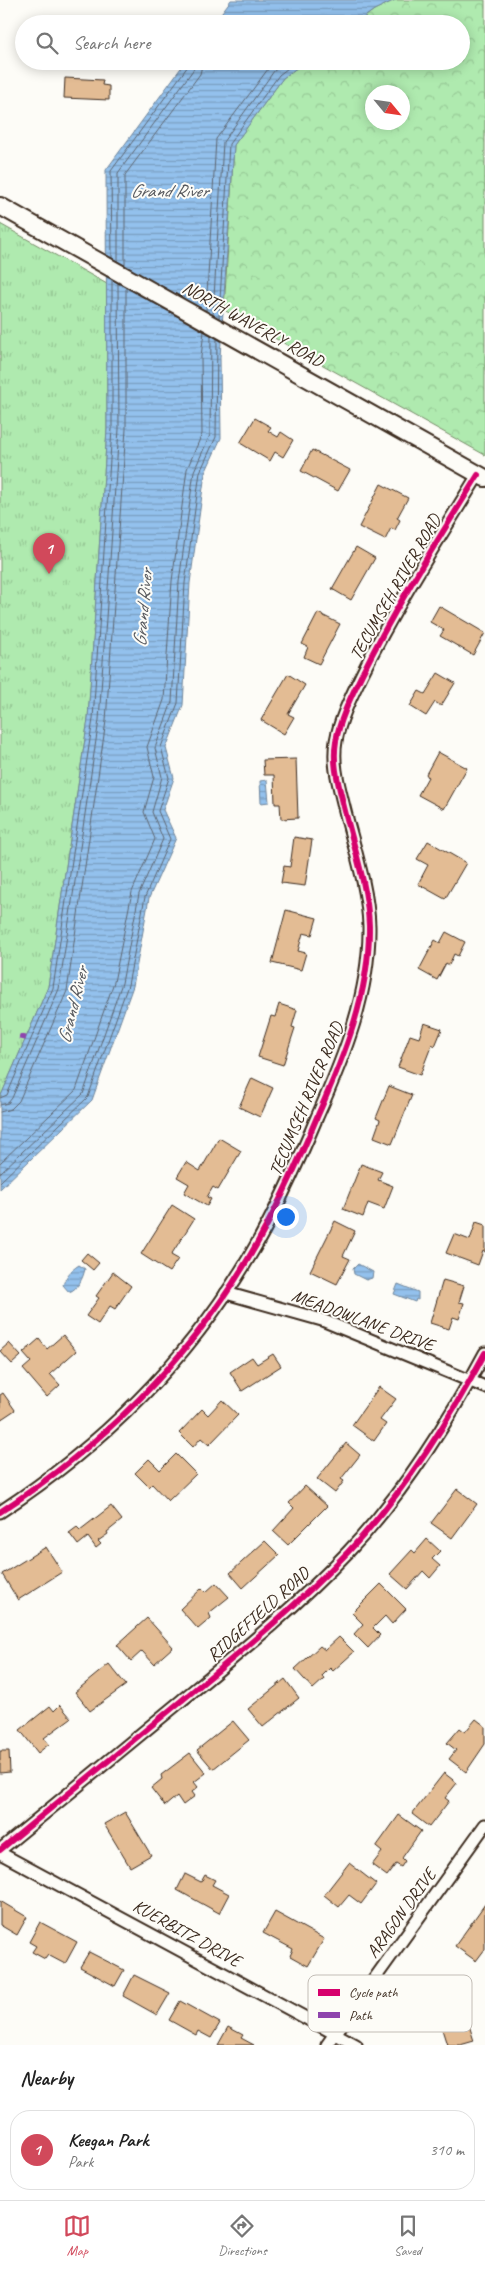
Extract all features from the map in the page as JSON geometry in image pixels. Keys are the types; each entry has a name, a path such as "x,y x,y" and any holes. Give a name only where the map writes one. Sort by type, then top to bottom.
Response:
{"main road":[{"name":"NORTH WAVERLY ROAD","path":"0,206 482,477"}],"street":[{"name":"TECUMSEH RIVER ROAD","path":"0,1512 68,1465 98,1440 158,1381 226,1293 249,1257 296,1167 337,1073 353,1027 361,996 369,926 366,900 336,781 336,742 340,727 360,679 388,623 482,477"},
{"name":"MEADOWLANE DRIVE","path":"226,1293 322,1320 471,1380 485,1388"},
{"name":"RIDGEFIELD ROAD","path":"0,1851 237,1655 299,1600 348,1552 394,1497 426,1452 471,1380 485,1353"},
{"name":"ARAGON DRIVE","path":"377,1975 485,1825"},
{"name":"KUERBITZ DRIVE","path":"0,1851 308,2019"},
{"name":"KUERBITZ DRIVE","path":"331,2032 356,2045"},
{"name":"ARAGON DRIVE","path":"327,2045 335,2034"}],"green space":[{"path":"395,0 485,0 485,455 224,310 234,145 283,78 294,70 470,70 470,15 367,15"},
{"path":"0,224 107,284 107,429 88,719 48,987 0,1098"}],"water":[{"path":"231,0 395,0 367,15 220,15"},
{"name":"Grand River","path":"179,70 294,70 283,78 234,145 220,357 221,438 205,473 190,583 183,705 166,748 174,778 163,810 176,838 149,898 133,986 92,1100 0,1189 0,1098 48,987 88,719 107,429 106,170"},
{"path":"267,780 269,802 261,803 260,781"},
{"path":"358,1264 373,1272 372,1278 366,1280 354,1274 353,1269"},
{"path":"79,1265 85,1269 83,1276 80,1283 69,1292 63,1285 64,1282 73,1269"},
{"path":"398,1284 418,1292 418,1300 416,1299 415,1302 394,1294"}],"building":[{"path":"65,78 103,80 102,85 109,86 109,100 64,98"},
{"path":"255,418 271,427 268,431 278,437 281,432 293,440 283,457 275,452 270,461 240,443"},
{"path":"312,450 350,470 338,491 301,471"},
{"path":"381,484 408,498 397,518 400,520 395,530 391,528 385,540 359,527"},
{"path":"356,547 375,558 351,600 332,589"},
{"path":"439,606 485,633 473,655 440,636 444,630 430,622"},
{"path":"318,613 340,624 319,664 304,657 308,647 302,644"},
{"path":"438,673 455,683 441,706 435,702 426,716 410,706 419,691 425,694"},
{"path":"288,674 305,685 288,714 294,717 284,734 261,720"},
{"path":"438,752 467,768 444,809 418,795 428,777 426,774"},
{"path":"296,759 298,818 281,819 280,804 275,804 274,775 264,775 263,760"},
{"path":"294,837 312,840 305,886 281,883 284,866 290,867"},
{"path":"428,841 466,863 445,899 418,884 428,865 417,859"},
{"path":"286,910 317,918 312,935 303,933 298,951 306,953 301,970 272,963"},
{"path":"446,932 465,942 458,956 454,954 449,965 446,963 437,980 419,970 435,940 440,943"},
{"path":"279,1004 297,1010 292,1027 295,1028 283,1065 258,1057 271,1016 275,1017"},
{"path":"424,1023 442,1029 435,1046 432,1044 420,1075 398,1067 410,1035 419,1038"},
{"path":"252,1078 273,1088 260,1117 239,1107"},
{"path":"389,1086 412,1095 392,1144 374,1137 380,1120 376,1118"},
{"path":"219,1138 241,1151 218,1190 213,1187 207,1197 211,1199 207,1206 184,1193 189,1184 177,1177 186,1162 200,1171"},
{"path":"361,1164 382,1172 378,1180 393,1186 384,1209 368,1203 363,1217 343,1209"},
{"path":"172,1205 194,1219 171,1255 178,1259 169,1272 141,1254"},
{"path":"335,1221 355,1231 343,1256 350,1259 337,1284 310,1271"},
{"path":"476,1222 485,1225 485,1252 483,1251 478,1265 446,1253 454,1234 470,1240"},
{"path":"87,1253 99,1263 93,1270 81,1260"},
{"path":"113,1272 131,1286 115,1309 110,1306 98,1324 86,1316 99,1298 96,1296"},
{"path":"443,1280 464,1286 459,1302 464,1303 459,1319 453,1317 449,1329 430,1323"},
{"path":"63,1335 76,1351 50,1374 60,1385 47,1397 23,1369 31,1362 23,1353 39,1339 47,1349"},
{"path":"9,1343 21,1356 12,1364 0,1351"},
{"path":"273,1354 281,1366 242,1391 230,1372 252,1357 257,1364"},
{"path":"379,1387 396,1399 380,1420 386,1424 374,1441 352,1425"},
{"path":"3,1393 15,1410 0,1420 0,1395"},
{"path":"222,1400 238,1415 209,1445 201,1438 193,1447 179,1433 202,1409 208,1415"},
{"path":"346,1443 360,1455 341,1479 344,1481 335,1493 317,1479"},
{"path":"176,1454 196,1474 168,1501 152,1484 149,1487 135,1473 149,1459 160,1470"},
{"path":"305,1486 327,1506 288,1545 273,1531 294,1508 289,1503"},
{"path":"457,1489 477,1504 452,1538 431,1523"},
{"path":"111,1506 122,1520 98,1541 101,1544 96,1548 88,1537 78,1545 69,1533 77,1527 80,1530"},
{"path":"427,1539 440,1551 432,1559 440,1566 430,1578 423,1571 407,1589 390,1574 412,1550 415,1553"},
{"path":"265,1541 279,1555 243,1588 230,1573"},
{"path":"46,1547 62,1572 18,1600 2,1574"},
{"path":"216,1583 229,1597 209,1613 211,1618 198,1629 180,1609 202,1588 206,1592"},
{"path":"381,1584 406,1609 392,1624 385,1616 373,1628 380,1635 368,1648 354,1634 363,1624 352,1613"},
{"path":"147,1618 173,1647 154,1664 142,1651 131,1661 117,1645"},
{"path":"339,1637 354,1652 333,1671 330,1668 322,1676 324,1679 313,1689 295,1669 320,1646 325,1650"},
{"path":"109,1664 126,1685 90,1711 75,1692"},
{"path":"285,1679 299,1698 263,1727 248,1709"},
{"path":"60,1705 71,1718 44,1738 49,1744 38,1753 20,1730 50,1706 54,1711"},
{"path":"476,1719 485,1726 485,1744 466,1772 449,1759 456,1750 447,1743 460,1728 465,1732"},
{"path":"233,1721 249,1740 213,1769 197,1750"},
{"path":"0,1751 9,1751 10,1772 0,1773"},
{"path":"190,1753 206,1773 194,1782 198,1787 192,1792 195,1796 183,1805 177,1796 165,1806 151,1788 162,1779 161,1775"},
{"path":"444,1773 457,1783 445,1798 449,1801 429,1827 412,1814"},
{"path":"125,1812 151,1855 130,1867 104,1824"},
{"path":"399,1815 421,1831 402,1858 405,1861 401,1867 396,1864 387,1876 372,1865 382,1852 376,1847"},
{"path":"349,1863 376,1884 361,1904 349,1895 339,1907 324,1895"},
{"path":"185,1874 201,1882 205,1875 215,1880 212,1885 229,1894 219,1913 177,1890"},
{"path":"0,1901 27,1917 17,1935 0,1925"},
{"path":"485,1904 485,1949 476,1961 455,1946"},
{"path":"275,1912 324,1939 308,1966 290,1956 293,1949 263,1933"},
{"path":"40,1922 77,1942 65,1964 48,1955 45,1959 32,1952 36,1946 29,1942"},
{"path":"89,1952 124,1970 115,1986 80,1967"},
{"path":"134,1975 170,1993 157,2015 123,1996"},
{"path":"180,2001 220,2023 211,2038 198,2031 196,2035 169,2020"},
{"path":"228,2027 243,2035 241,2038 254,2045 218,2045"},
{"path":"443,2032 471,2032 474,2041 460,2045 447,2045"}],"marked path":[{"path":"19,1037 26,1038"}],"cycle path":[{"path":"0,1512 73,1459 107,1430 139,1400 169,1367 224,1297 267,1225 293,1171 346,1048 360,1000 368,951 369,926 366,897 335,766 338,732 354,690 375,648 478,475"},
{"path":"0,1850 245,1647 329,1572 368,1530 423,1457 485,1353"}],"place":[{"name":"Keegan Park","path":"49,574"}]}
